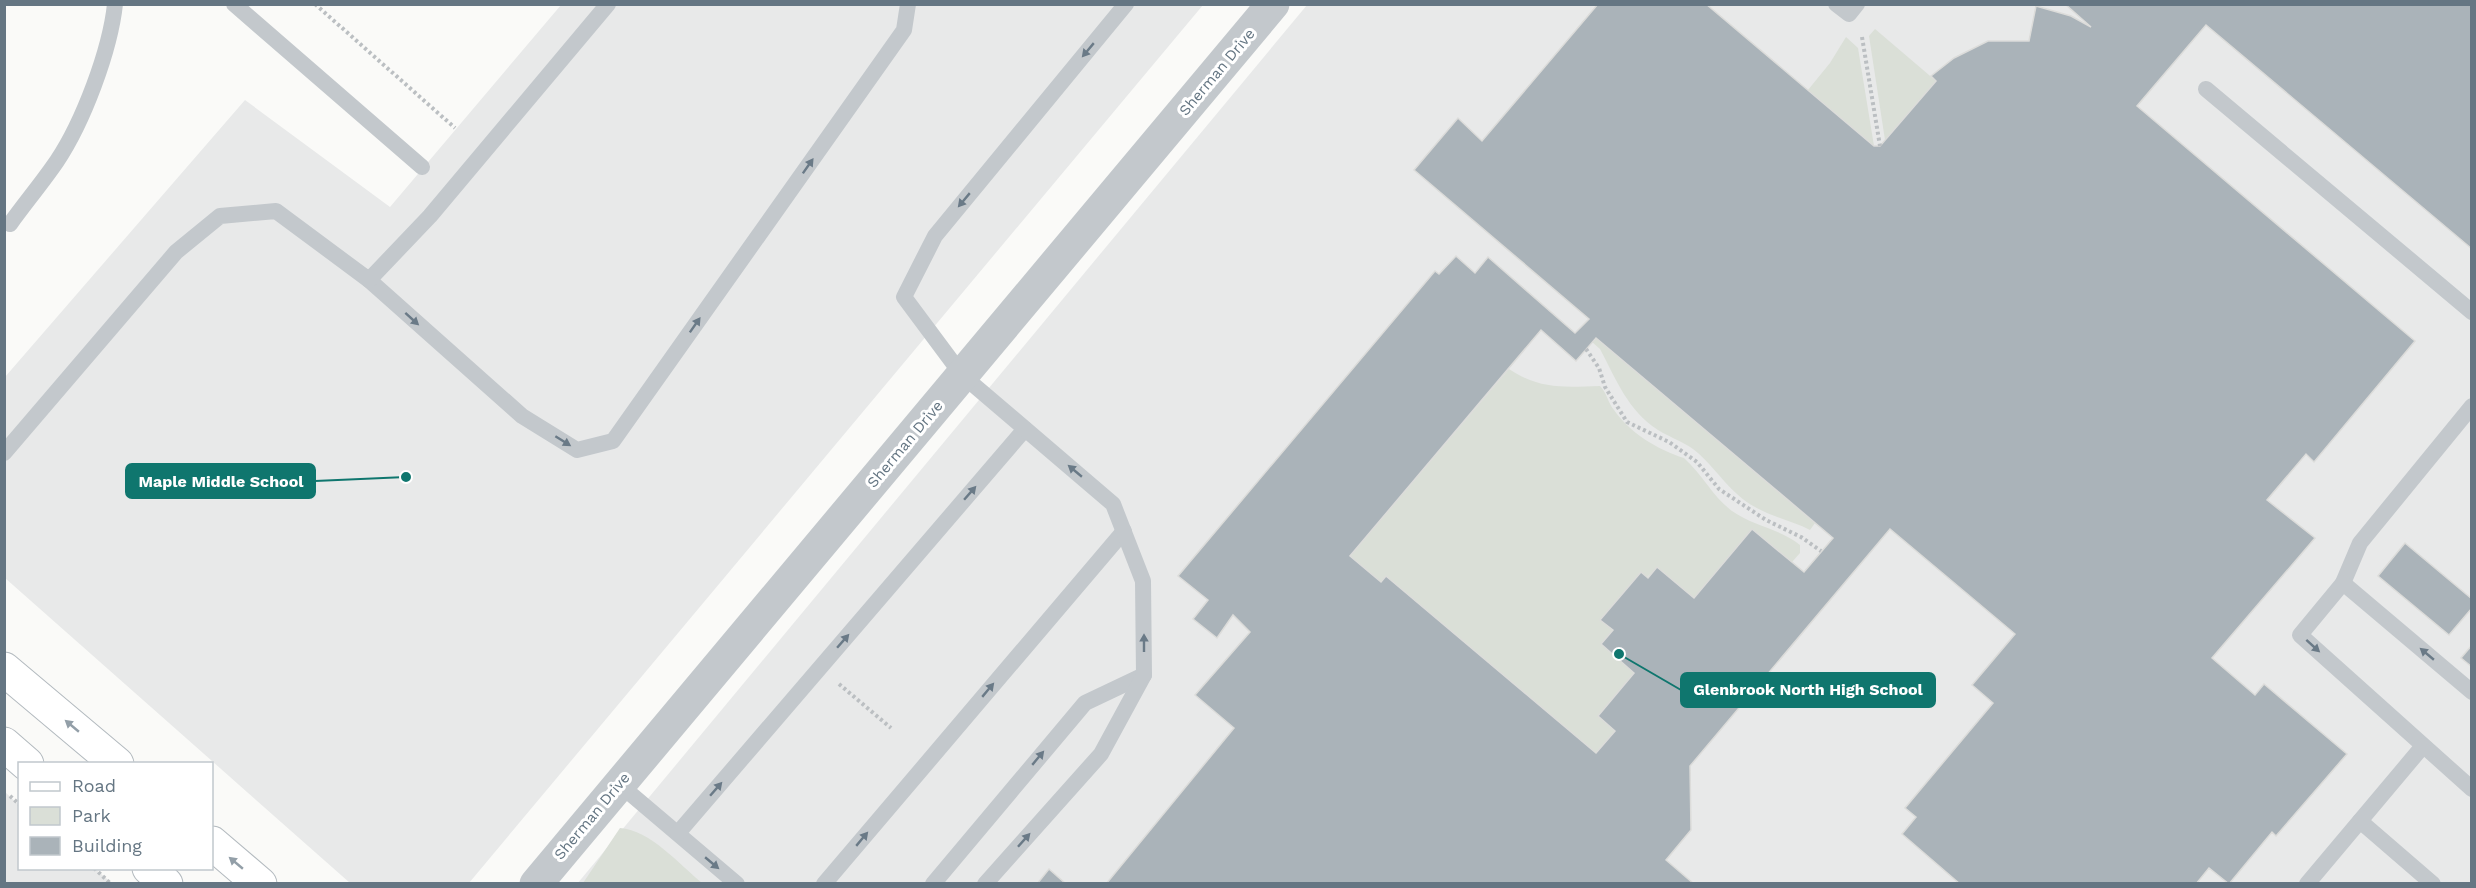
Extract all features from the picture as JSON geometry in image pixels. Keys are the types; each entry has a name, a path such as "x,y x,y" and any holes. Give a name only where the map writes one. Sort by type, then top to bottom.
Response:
{"main road":[{"path":"4,669 115,762"},
{"path":"4,744 25,762"},
{"path":"213,844 260,884"},
{"path":"151,870 166,884"}],"street":[{"name":"Sherman Drive","path":"536,884 1273,4"}],"lane":[{"path":"6,225 58,159 88,101 113,22 115,4"},
{"path":"234,4 422,166"},
{"path":"369,280 430,216 609,4"},
{"path":"4,453 176,252 220,216 276,210 369,280 522,416 577,450 613,441 904,30 908,4"},
{"path":"985,884 1101,754 1144,675 1143,581 1113,504 962,375 904,297 934,236 1126,4"},
{"path":"1836,4 1849,14 1857,4"},
{"path":"2206,89 2472,312"},
{"path":"2472,405 2360,543 2343,583 2300,635 2472,789"},
{"path":"678,833 1025,429"},
{"path":"824,884 1124,531"},
{"path":"2343,583 2472,692"},
{"path":"933,884 1085,703 1144,675"},
{"path":"2307,884 2424,746"},
{"path":"619,784 737,884"},
{"path":"2360,821 2433,884"}],"path":[{"path":"315,4 455,128"},
{"path":"1861,33 1880,146"},
{"path":"1586,349 1599,368 1605,387 1627,422 1669,442 1697,462 1719,489 1766,520 1801,537 1821,551"},
{"path":"820,667 891,728"},
{"path":"4,792 18,803"},
{"path":"96,870 111,884"}],"shaded area":[{"path":"561,5 1203,5 469,883 350,883 5,578 5,377 245,100 390,207"},
{"path":"1307,5 2471,5 2471,883 577,884"},
{"path":"5,792 18,804 18,870 96,870 112,883 5,883"}],"green space":[{"path":"1875,29 1936,81 1885,140 1869,36"},
{"path":"1846,37 1858,48 1874,146 1808,90 1830,63"},
{"path":"1596,338 1815,523 1810,530 1768,514 1746,502 1694,449 1658,430 1639,414 1617,383 1600,349 1592,342"},
{"path":"1509,369 1531,381 1542,384 1564,387 1600,386 1612,407 1628,426 1655,445 1684,458 1732,511 1800,545 1800,553 1792,562 1694,598 1657,568 1601,619 1613,630 1601,644 1634,673 1598,716 1615,731 1596,753 1386,576 1381,582 1350,556"},
{"path":"620,828 631,830 653,841 702,883 583,883"}],"building":[{"path":"1598,4 1706,4 1874,146 1880,146 1936,81 1931,76 1954,58 1988,41 2029,41 2036,6 2071,16 2091,27 2065,4 2472,4 2472,249 2206,25 2137,106 2415,341 2314,462 2306,454 2267,500 2315,538 2212,658 2255,695 2264,684 2347,754 2276,836 2272,832 2229,884 2209,868 2196,884 1960,884 1902,834 1916,817 1905,808 1993,703 1972,685 2015,634 1890,529 1690,766 1691,830 1666,860 1694,884 1106,884 1234,728 1195,695 1250,632 1233,615 1217,638 1193,619 1208,600 1178,576 1435,271 1439,274 1456,256 1475,273 1488,257 1575,333 1589,319 1414,170 1458,118 1482,141","holes":["1541,330 1576,361 1596,338 1833,538 1804,572 1752,529 1694,598 1657,567 1648,578 1641,572 1600,620 1613,630 1601,644 1634,673 1598,716 1615,731 1596,753 1386,576 1381,582 1350,556"]},
{"path":"2405,543 2472,599 2472,608 2449,635 2378,576"},
{"path":"2472,645 2472,667 2461,658"},
{"path":"1049,869 1066,884 1037,884"}],"place":[{"name":"Maple Middle School","path":"406,477"},
{"name":"Glenbrook North High School","path":"1619,654"}]}
